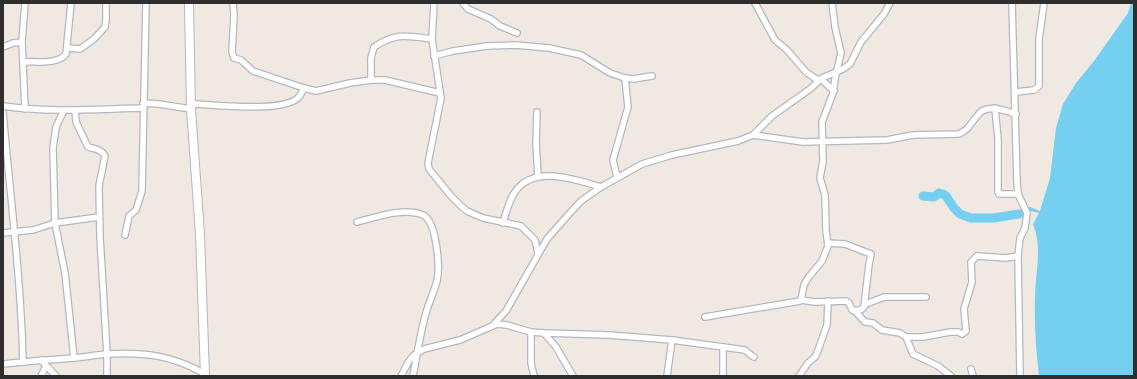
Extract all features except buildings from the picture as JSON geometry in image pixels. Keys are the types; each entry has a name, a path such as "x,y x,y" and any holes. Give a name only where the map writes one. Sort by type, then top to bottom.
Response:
{"main road":[{"path":"189,3 191,109 200,228 205,375"}],"street":[{"path":"25,3 22,42 25,109"},
{"path":"24,62 59,60 66,54 71,3"},
{"path":"67,48 80,49 94,39 105,27 106,3"},
{"path":"126,235 129,216 136,210 142,192 146,3"},
{"path":"233,3 234,15 232,52 234,58 242,60 253,71 316,91 371,80 384,80 440,93"},
{"path":"434,3 432,39 440,93 440,108 428,162 429,169 451,196 467,212 483,218 521,226 535,240 538,253"},
{"path":"462,3 468,9 517,33"},
{"path":"755,3 775,40 787,50 806,72 816,79 820,79 834,91"},
{"path":"801,300 804,285 822,261 828,243 825,195 820,178 823,161 823,118 834,91 841,53 835,27 832,3"},
{"path":"401,376 409,361 418,352 424,349 460,340 493,325 506,311 547,239 581,201 601,187 642,164 672,154 738,141 753,135 772,116 810,89 820,79 850,64 861,42 884,14 890,3"},
{"path":"1012,3 1017,182 1018,194 1026,214 1025,228 1020,238 1018,256 1020,376"},
{"path":"1015,92 1034,90 1040,86 1039,39 1044,3"},
{"path":"371,80 374,48 383,41 401,35 432,39"},
{"path":"3,47 22,42"},
{"path":"434,56 486,46 515,45 549,48 581,55 610,73 625,78 633,79 652,76"},
{"path":"618,177 614,160 628,107 625,78"},
{"path":"3,106 25,109 64,110 158,104 191,109 194,104 257,107 286,104 299,98 304,88"},
{"path":"753,135 803,142 887,140 912,135 959,134 966,131 982,111 995,108 1016,114"},
{"path":"995,108 998,139 998,192 999,194 1018,194"},
{"path":"64,110 56,127 53,148 55,222 65,273 74,358"},
{"path":"75,110 76,122 88,147 103,152 104,156 99,186 99,217 107,376"},
{"path":"3,112 5,153 15,232 22,324 23,362"},
{"path":"537,112 536,143 538,177"},
{"path":"503,223 515,192 531,179 538,177 558,176 601,187"},
{"path":"357,222 379,216 409,212 429,219 432,226 437,249 437,281 426,314 413,376"},
{"path":"3,233 33,230 55,222 99,217"},
{"path":"828,243 844,244 871,254 868,269 866,304"},
{"path":"906,337 928,336 950,332 958,332 962,334 966,332 964,309 972,282 971,262 977,256 1006,258 1018,256"},
{"path":"854,311 862,309 866,304 884,297 926,297"},
{"path":"705,317 793,303 801,300 815,302 828,300 848,302 850,308 865,322 873,324 882,330 900,333 906,337 913,354 938,366 951,376"},
{"path":"798,376 817,353 827,324 828,300"},
{"path":"493,325 507,325 544,334 609,335 672,340 745,350 754,357"},
{"path":"531,332 531,363 534,376"},
{"path":"544,334 556,347 573,376"},
{"path":"667,376 672,340"},
{"path":"723,347 724,376"},
{"path":"3,364 107,354 147,354 162,356 193,367 205,375"},
{"path":"41,360 56,376"},
{"path":"41,376 46,366"},
{"path":"971,369 973,376"}],"water":[{"path":"1131,3 1134,3 1134,376 1039,376 1035,318 1038,243 1033,224 1039,213 1027,210 1020,216 1008,215 1030,207 1040,211 1050,178 1056,128 1063,104 1076,83 1094,61 1128,13"}],"waterway":[{"path":"923,196 934,197 939,193 943,194 960,214 971,218 994,218 1019,214"}]}
